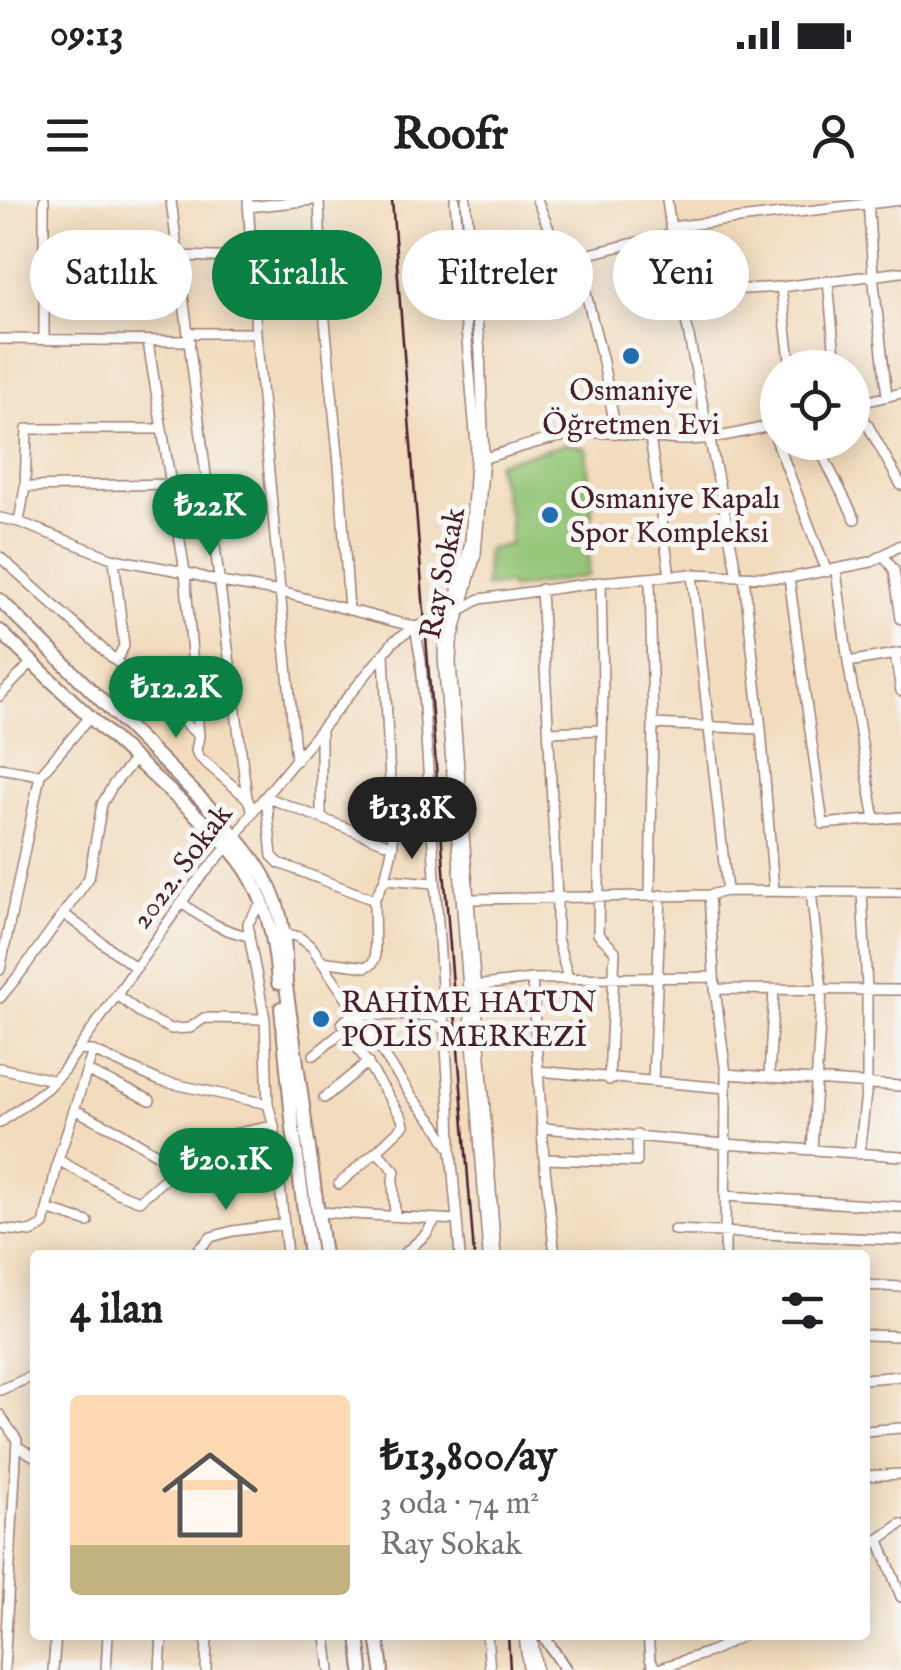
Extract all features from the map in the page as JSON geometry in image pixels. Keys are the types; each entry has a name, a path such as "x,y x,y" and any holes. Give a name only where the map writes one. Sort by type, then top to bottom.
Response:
{"highway":[{"path":"0,600 262,874 277,906 293,1128 309,1250"},
{"path":"0,631 89,718 231,842"},
{"path":"278,932 323,1250"},
{"path":"359,1640 362,1670"},
{"path":"378,1640 382,1670"}],"main road":[{"path":"546,1640 566,1670"}],"street":[{"path":"44,200 44,230"},
{"path":"171,200 175,230"},
{"path":"249,230 248,203 316,200 349,610"},
{"path":"455,200 463,230"},
{"path":"465,230 466,200"},
{"path":"537,200 549,230"},
{"path":"667,200 671,230 901,200"},
{"path":"869,202 887,396"},
{"path":"749,289 901,272"},
{"path":"828,280 834,350"},
{"path":"781,287 789,350"},
{"path":"44,320 44,339"},
{"path":"187,320 247,798"},
{"path":"255,320 296,761"},
{"path":"476,320 480,352 479,460 470,543 456,612 444,638 443,656 488,1250"},
{"path":"592,320 616,432"},
{"path":"685,320 741,576 761,729 774,891"},
{"path":"0,339 148,342 256,333"},
{"path":"148,342 185,572 199,736 196,750 247,798 254,811"},
{"path":"870,400 901,393"},
{"path":"19,522 25,487 27,417"},
{"path":"479,460 557,436 616,432 685,440 760,428"},
{"path":"27,429 162,429"},
{"path":"870,432 901,485"},
{"path":"650,437 670,576"},
{"path":"788,460 832,571 875,820"},
{"path":"825,460 855,518"},
{"path":"25,487 171,484"},
{"path":"0,518 114,559 281,592 415,627 480,599 692,574 790,578 870,562 901,545"},
{"path":"0,556 199,736"},
{"path":"884,556 894,570 901,619"},
{"path":"114,559 124,646 116,662"},
{"path":"692,574 727,892"},
{"path":"650,578 658,978 653,1080"},
{"path":"790,578 823,824 901,817"},
{"path":"601,582 598,934 615,951 609,1080"},
{"path":"541,589 557,938 568,978"},
{"name":"Ray Sokak","path":"456,612 451,663 496,1250"},
{"path":"415,627 460,1250"},
{"name":"2022. Sokak","path":"0,1123 63,1072 182,903 254,811 394,641 415,627"},
{"path":"848,662 898,653 901,691"},
{"path":"321,961 366,967 375,958 374,900 385,879 393,846 384,654"},
{"path":"0,696 32,662"},
{"path":"0,970 40,775 89,718"},
{"path":"653,724 761,729"},
{"path":"549,732 600,730"},
{"path":"320,731 322,818"},
{"path":"0,998 89,878 102,804 135,759"},
{"path":"0,768 40,775"},
{"path":"374,900 279,864 272,856 266,796 393,846"},
{"path":"385,879 435,883"},
{"path":"0,888 15,891"},
{"path":"811,891 822,990 812,1150"},
{"path":"858,1154 867,1085 868,989 862,892"},
{"path":"468,898 901,892"},
{"path":"709,895 726,1074 725,1250"},
{"path":"182,903 227,932 249,936"},
{"path":"257,909 248,923 249,936 265,1019 268,1104 274,1126 286,1250"},
{"path":"64,914 136,968"},
{"path":"278,932 305,940 451,1150"},
{"path":"475,986 532,979 714,977"},
{"path":"532,979 554,1250"},
{"path":"715,989 901,990"},
{"path":"769,1076 774,990"},
{"path":"117,995 171,1029 190,1028 204,1018 265,1019"},
{"path":"356,1012 444,1016"},
{"path":"339,1184 404,1124 342,1023 356,1012"},
{"path":"314,1055 346,1030"},
{"path":"78,1050 92,1051 160,1080 268,1104"},
{"path":"0,1229 31,1232 44,1226 58,1160 92,1051"},
{"path":"324,1098 368,1062"},
{"path":"0,1068 52,1080"},
{"path":"86,1072 150,1100"},
{"path":"538,1072 726,1088"},
{"path":"726,1074 901,1086"},
{"path":"76,1110 178,1167"},
{"path":"58,1160 139,1201 178,1167 223,1136 274,1126"},
{"path":"543,1128 901,1156"},
{"path":"544,1158 637,1162 637,1135"},
{"path":"380,1149 380,1155 395,1171 395,1215"},
{"path":"726,1196 901,1207"},
{"path":"47,1209 88,1222"},
{"path":"318,1212 458,1220"},
{"path":"408,1250 435,1220"},
{"path":"198,1250 211,1237 284,1224"},
{"path":"674,1230 901,1240"},
{"path":"870,1285 901,1287"},
{"path":"870,1335 901,1336"},
{"path":"870,1379 901,1376"},
{"path":"0,1390 30,1377"},
{"path":"0,1415 17,1440 5,1562 4,1670"},
{"path":"870,1431 901,1428"},
{"path":"17,1446 30,1453"},
{"path":"870,1476 901,1474"},
{"path":"870,1546 901,1524"},
{"path":"879,1540 901,1597"},
{"path":"53,1670 56,1640"},
{"path":"106,1670 108,1640"},
{"path":"160,1670 162,1640"},
{"path":"206,1670 207,1640"},
{"path":"327,1640 330,1670"},
{"path":"487,1640 490,1670"},
{"path":"528,1640 528,1670"},
{"path":"529,1640 537,1670"},
{"path":"648,1640 654,1670 734,1640"},
{"path":"711,1640 712,1651"}],"green space":[{"name":"Osmaniye Kapalı Spor Kompleksi","path":"566,444 586,448 592,511 588,576 511,589 510,584 485,587 487,549 510,545 510,519 496,463"}],"railway":[{"path":"392,200 474,1250"},
{"path":"508,1640 510,1670"}],"place":[{"name":"Osmaniye Öğretmen Evi","path":"631,356"},
{"name":"Osmaniye Kapalı Spor Kompleksi","path":"550,515"},
{"name":"RAHİME HATUN POLİS MERKEZİ","path":"321,1019"}]}
